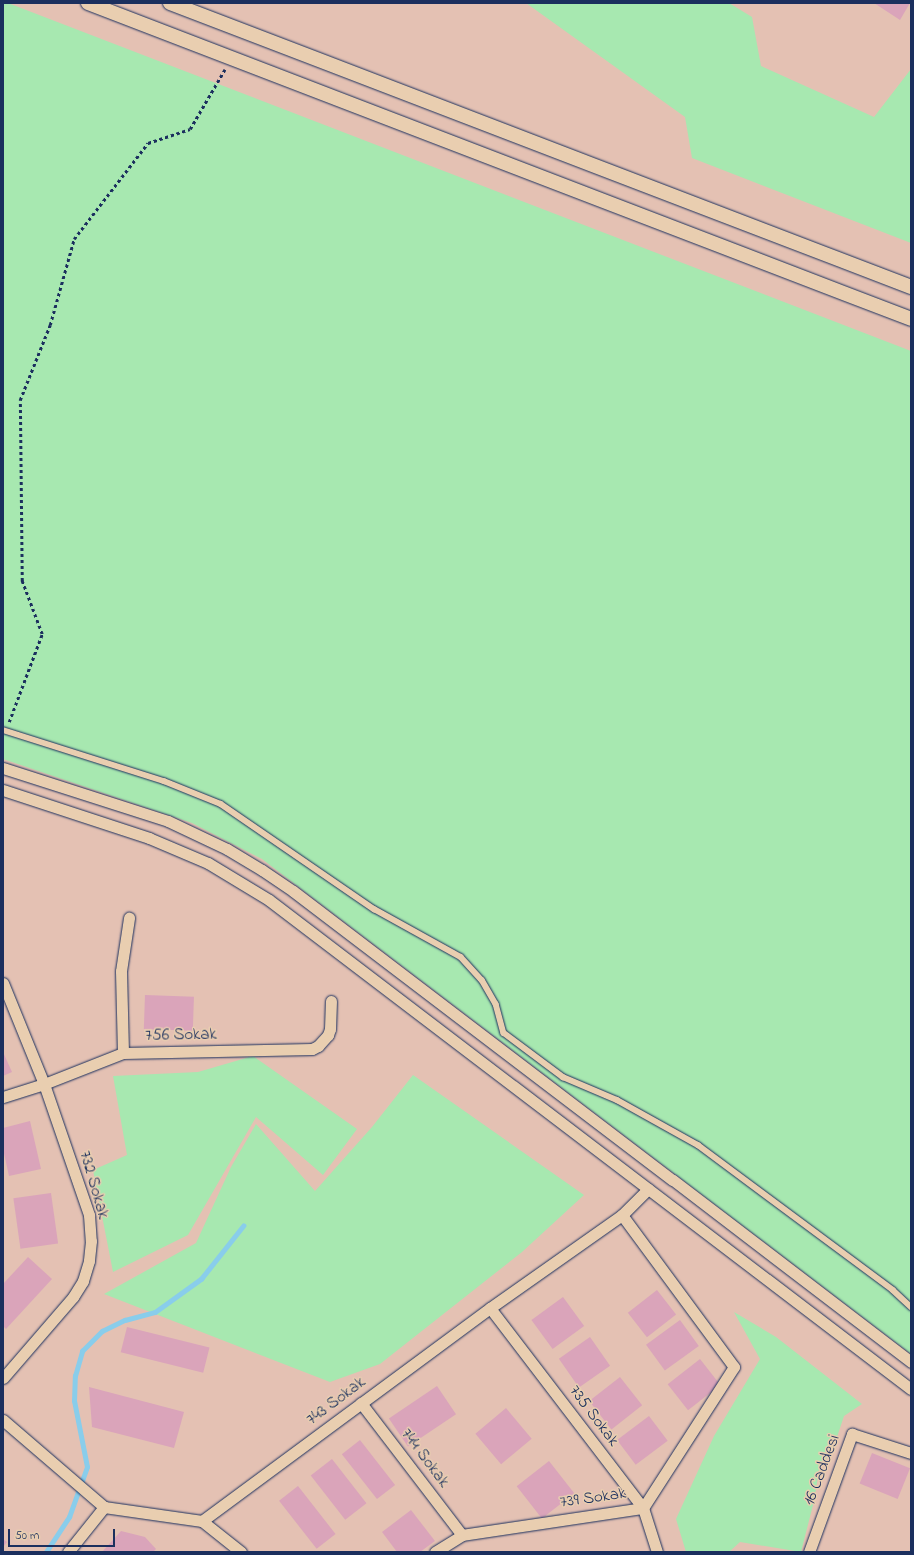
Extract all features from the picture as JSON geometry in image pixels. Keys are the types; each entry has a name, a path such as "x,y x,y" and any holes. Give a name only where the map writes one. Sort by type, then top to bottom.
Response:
{"street":[{"path":"88,3 911,319"},
{"path":"170,3 911,286"},
{"path":"3,768 168,821 227,849 262,870 300,896 911,1362"},
{"path":"3,790 149,838 208,863 238,880 293,918 911,1389"},
{"path":"123,1053 121,971 129,918"},
{"name":"732 Sokak","path":"3,983 44,1084 89,1215 91,1241 89,1261 82,1281 74,1297 3,1378"},
{"name":"756 Sokak","path":"3,1097 44,1084 123,1053 312,1049 318,1046 328,1035 330,1029 331,1001"},
{"name":"743 Sokak","path":"202,1521 490,1308 622,1215 648,1189"},
{"name":"739 Sokak","path":"435,1552 462,1535 643,1508 734,1367 622,1215"},
{"name":"735 Sokak","path":"490,1308 643,1508 657,1552"},
{"name":"744 Sokak","path":"362,1403 462,1535"},
{"path":"3,1420 104,1508 202,1521 233,1550"},
{"name":"16 Caddesi","path":"809,1552 852,1434 911,1453"},
{"path":"68,1552 104,1508"}],"lane":[{"path":"4,730 164,781 221,804 374,909 461,957 482,980 496,1004 504,1033 563,1077 623,1104 698,1145 893,1290 911,1307"}],"path":[{"path":"4,730 42,634 22,581 20,400 50,325 74,240 148,143 190,129 232,58"}],"green space":[{"path":"3,3 8,3 911,351 911,1354 262,859 192,823 3,759"},
{"path":"526,3 729,3 752,17 761,66 874,117 911,69 911,243 692,158 685,117"},
{"path":"253,1056 357,1129 323,1175 256,1117 188,1235 113,1272 93,1170 127,1155 113,1076 198,1072"},
{"path":"413,1075 584,1195 522,1252 380,1364 330,1382 104,1294 196,1243 231,1167 256,1124 315,1191 372,1127"},
{"path":"734,1312 776,1337 862,1404 844,1416 834,1446 819,1470 814,1501 801,1552 740,1542 729,1552 686,1552 676,1519 714,1436 760,1359"}],"building":[{"path":"874,3 910,3 900,20"},
{"path":"145,995 194,997 193,1031 144,1029"},
{"path":"3,1052 12,1072 3,1076"},
{"path":"30,1121 41,1169 9,1176 3,1149 3,1128"},
{"path":"51,1193 58,1244 20,1249 13,1198"},
{"path":"28,1257 52,1279 6,1329 3,1326 3,1284"},
{"path":"657,1290 676,1314 647,1337 628,1313"},
{"path":"563,1297 584,1326 553,1349 531,1320"},
{"path":"680,1320 699,1346 665,1371 646,1345"},
{"path":"127,1327 209,1348 203,1373 121,1352"},
{"path":"590,1337 610,1366 579,1387 559,1359"},
{"path":"700,1359 720,1385 688,1410 668,1384"},
{"path":"620,1377 642,1405 611,1429 589,1401"},
{"path":"437,1386 456,1414 408,1447 389,1418"},
{"path":"89,1387 184,1412 174,1448 92,1427"},
{"path":"506,1408 532,1439 501,1464 475,1434"},
{"path":"649,1416 668,1441 636,1465 617,1440"},
{"path":"360,1440 395,1485 377,1499 342,1454"},
{"path":"872,1453 910,1468 898,1499 860,1484"},
{"path":"332,1459 366,1503 345,1520 311,1476"},
{"path":"549,1461 574,1493 542,1519 517,1486"},
{"path":"298,1486 336,1534 317,1549 279,1501"},
{"path":"411,1510 435,1541 420,1552 397,1552 382,1532"},
{"path":"121,1531 145,1537 156,1549 153,1552 102,1552"},
{"path":"3,1539 7,1542 3,1547"}],"waterway":[{"path":"46,1552 69,1517 87,1467 74,1401 75,1376 82,1351 102,1331 125,1320 155,1312 201,1279 243,1226"}]}
